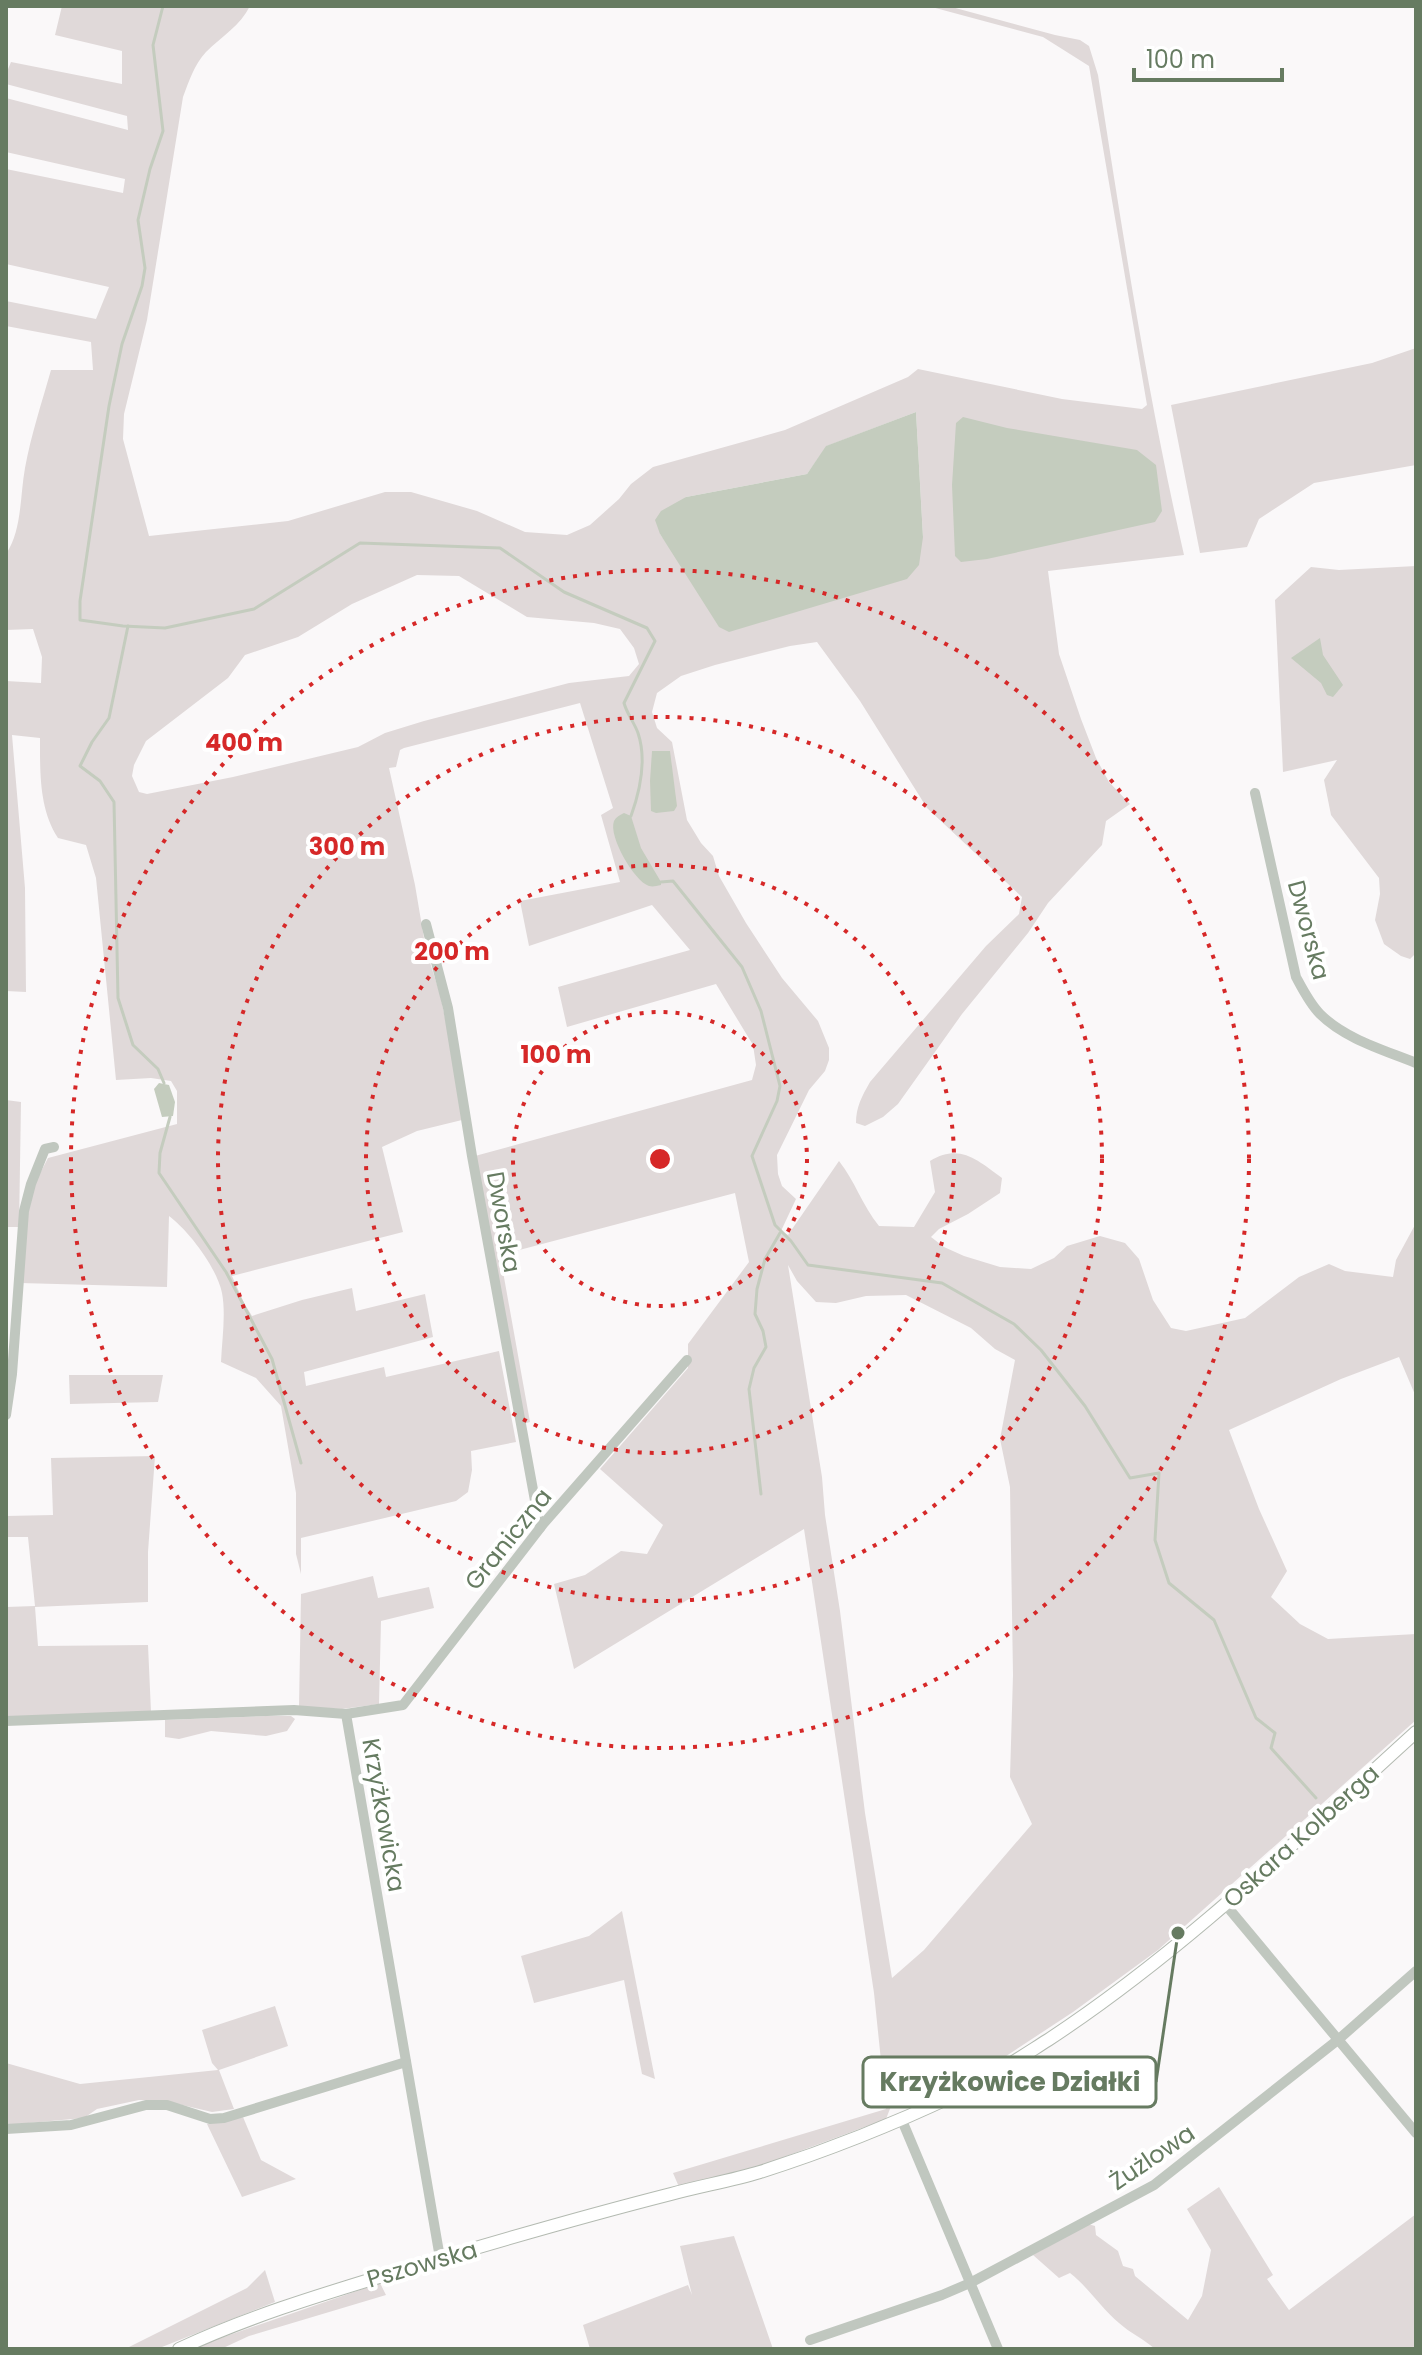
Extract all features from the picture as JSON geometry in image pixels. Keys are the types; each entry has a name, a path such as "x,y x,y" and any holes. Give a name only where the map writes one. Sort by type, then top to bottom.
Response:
{"main road":[{"name":"Oskara Kolberga","path":"901,2118 960,2093 1096,2008 1185,1939 1416,1732"},
{"name":"Pszowska","path":"179,2349 285,2307 440,2258 759,2172 901,2118"}],"street":[{"name":"Dworska","path":"1255,793 1296,977 1307,997 1338,1028 1370,1045 1416,1063"},
{"name":"Dworska","path":"426,924 448,1008 540,1528"},
{"path":"6,1415 24,1211 45,1149 54,1147"},
{"name":"Graniczna","path":"346,1714 403,1705 540,1528 687,1360"},
{"name":"Krzyżkowicka","path":"6,1721 294,1710 346,1714 440,2258"},
{"path":"1225,1904 1416,2133"},
{"name":"Żużlowa","path":"810,2340 970,2283 1154,2185 1339,2039 1416,1971"},
{"path":"6,2129 71,2125 146,2105 167,2105 210,2119 224,2118 406,2062"},
{"path":"901,2118 998,2349"}],"shaded area":[{"path":"62,6 250,6 236,25 202,57 183,97 147,320 124,414 123,439 149,536 288,521 385,492 411,492 477,511 525,532 567,535 590,525 653,467 785,430 908,377 918,369 1062,399 1142,409 1147,405 1089,66 1043,37 928,6 948,6 1080,40 1089,46 1098,75 1148,376 1184,555 1048,571 1059,654 1081,719 1109,782 1130,804 1106,821 1102,845 1048,903 1028,933 962,1014 898,1104 883,1117 865,1126 856,1123 860,1102 870,1082 986,946 1019,914 1022,897 927,808 860,701 817,642 790,646 681,676 657,693 652,712 657,728 672,742 687,820 713,856 719,876 746,923 782,978 818,1021 829,1048 825,1071 809,1090 777,1155 782,1186 796,1199 781,1231 788,1235 839,1161 879,1226 914,1227 935,1192 930,1161 950,1154 968,1156 1002,1178 1000,1193 939,1229 931,1237 964,1256 1000,1267 1031,1269 1054,1258 1067,1246 1100,1236 1125,1243 1139,1259 1153,1300 1171,1328 1186,1331 1245,1318 1299,1277 1329,1264 1345,1271 1393,1277 1396,1260 1416,1223 1416,1397 1399,1357 1341,1379 1229,1430 1287,1571 1271,1597 1300,1624 1328,1639 1416,1634 1416,1720 1158,1950 1073,2012 997,2062 947,2088 913,2082 901,2088 886,2119 760,2166 679,2187 673,2173 886,2109 874,1993 804,1529 574,1669 554,1584 585,1575 621,1551 647,1554 663,1525 600,1469 688,1368 688,1344 749,1262 735,1193 500,1255 530,1422 523,1424 475,1156 752,1080 756,1065 753,1045 716,984 567,1027 558,987 690,950 652,905 529,946 520,901 620,882 601,815 613,808 580,703 404,748 400,750 396,767 389,768 426,950 448,1032 462,1120 417,1131 382,1147 403,1232 232,1276 252,1316 352,1288 356,1311 425,1294 433,1337 304,1372 306,1386 384,1367 386,1377 499,1351 516,1442 471,1451 468,1492 456,1501 301,1538 301,1574 296,1554 296,1493 281,1406 256,1378 221,1362 222,1293 208,1262 185,1231 169,1216 167,1287 20,1283 26,1207 48,1158 177,1124 177,1091 171,1081 151,1078 116,1080 96,878 86,845 58,838 47,815 42,790 40,738 12,735 25,888 26,992 6,991 6,681 41,683 42,657 33,629 6,630 6,554 18,524 27,456 51,370 93,370 91,342 6,326 6,301 96,319 109,287 6,264 6,169 123,193 125,179 6,152 6,98 128,130 127,116 6,84 11,62 122,84 122,51 55,35","holes":["916,412 923,537 680,562 660,534 686,497 807,474 827,446","417,575 459,576 527,617 594,623 620,629 634,648 639,664 629,676 569,683 424,721 385,733 358,747 233,777 147,794 139,792 132,776 146,741 228,678 245,655 298,637 352,604","788,1265 797,1281 816,1302 836,1303 866,1296 906,1295 971,1328 995,1349 1015,1360 1000,1439 1010,1487 1013,1675 1010,1777 1032,1824 924,1950 892,1978 865,1813 822,1477"]},
{"path":"1416,348 1416,465 1314,483 1259,519 1247,547 1200,553 1171,405 1372,363"},
{"path":"916,412 923,537 919,565 907,579 729,632 719,627 660,534 655,520 661,511 686,497 807,474 826,446"},
{"path":"963,417 1007,428 1137,450 1156,465 1162,511 1155,522 961,562 955,556 952,485 956,423"},
{"path":"1416,566 1416,953 1410,959 1384,944 1375,920 1380,894 1379,878 1331,815 1324,780 1337,760 1283,772 1275,600 1311,567 1339,570"},
{"path":"1320,638 1323,655 1343,685 1333,697 1327,695 1321,683 1291,658"},
{"path":"652,751 670,751 677,806 674,811 651,811"},
{"path":"624,813 631,816 641,848 661,885 650,886 636,876 618,847 613,828 615,820"},
{"path":"159,1083 169,1085 175,1102 173,1116 162,1117 154,1089"},
{"path":"6,1100 21,1102 19,1227 6,1227"},
{"path":"69,1375 163,1375 158,1402 70,1404"},
{"path":"155,1456 148,1602 35,1607 38,1646 148,1645 151,1712 6,1717 6,1607 35,1606 28,1537 6,1537 6,1516 53,1515 51,1458"},
{"path":"373,1576 378,1598 429,1587 434,1608 381,1621 379,1704 342,1709 299,1707 301,1594"},
{"path":"291,1716 295,1719 287,1731 266,1736 211,1731 179,1739 165,1737 165,1720"},
{"path":"622,1911 655,2079 642,2074 624,1980 534,2003 521,1956 589,1936"},
{"path":"275,2006 288,2046 219,2070 234,2109 212,2112 165,2101 139,2100 97,2109 84,2118 6,2125 6,2063 80,2084 218,2070 212,2063 202,2030"},
{"path":"243,2117 261,2160 296,2179 242,2197 207,2124"},
{"path":"1219,2187 1273,2275 1267,2279 1289,2310 1416,2214 1416,2349 1155,2349 1119,2323 1070,2273 1059,2278 1033,2255 1088,2224 1095,2226 1096,2235 1118,2251 1123,2266 1133,2269 1135,2276 1188,2320 1202,2296 1211,2250 1187,2209"},
{"path":"734,2236 773,2349 590,2349 583,2325 688,2285 692,2295 680,2246"},
{"path":"265,2270 275,2302 157,2349 125,2349 247,2288"},
{"path":"380,2283 386,2295 249,2336 221,2349 189,2349"}],"waterway":[{"path":"163,6 153,45 163,131 138,220 145,268 122,344 109,406 80,601 80,620 165,628 254,609 360,543 500,548 564,592 647,628 655,641 624,703 638,733 642,754 640,786 631,816"},
{"path":"128,626 109,718 80,766 100,781 114,802 118,998 133,1045 158,1069 164,1083"},
{"path":"661,882 673,881 742,967 761,1011 780,1086 777,1101 752,1156 775,1225 808,1265 942,1283 1014,1324 1041,1350 1085,1406 1130,1478 1159,1473 1155,1540 1169,1583 1214,1620 1256,1718 1275,1733 1271,1748 1316,1798"},
{"path":"170,1117 160,1153 159,1173 226,1272 272,1359 301,1463"},
{"path":"761,1494 749,1389 754,1368 766,1347 755,1314 757,1289 765,1259 780,1233"}],"place":[{"name":"Krzyżkowice Działki","path":"1178,1933"}]}
